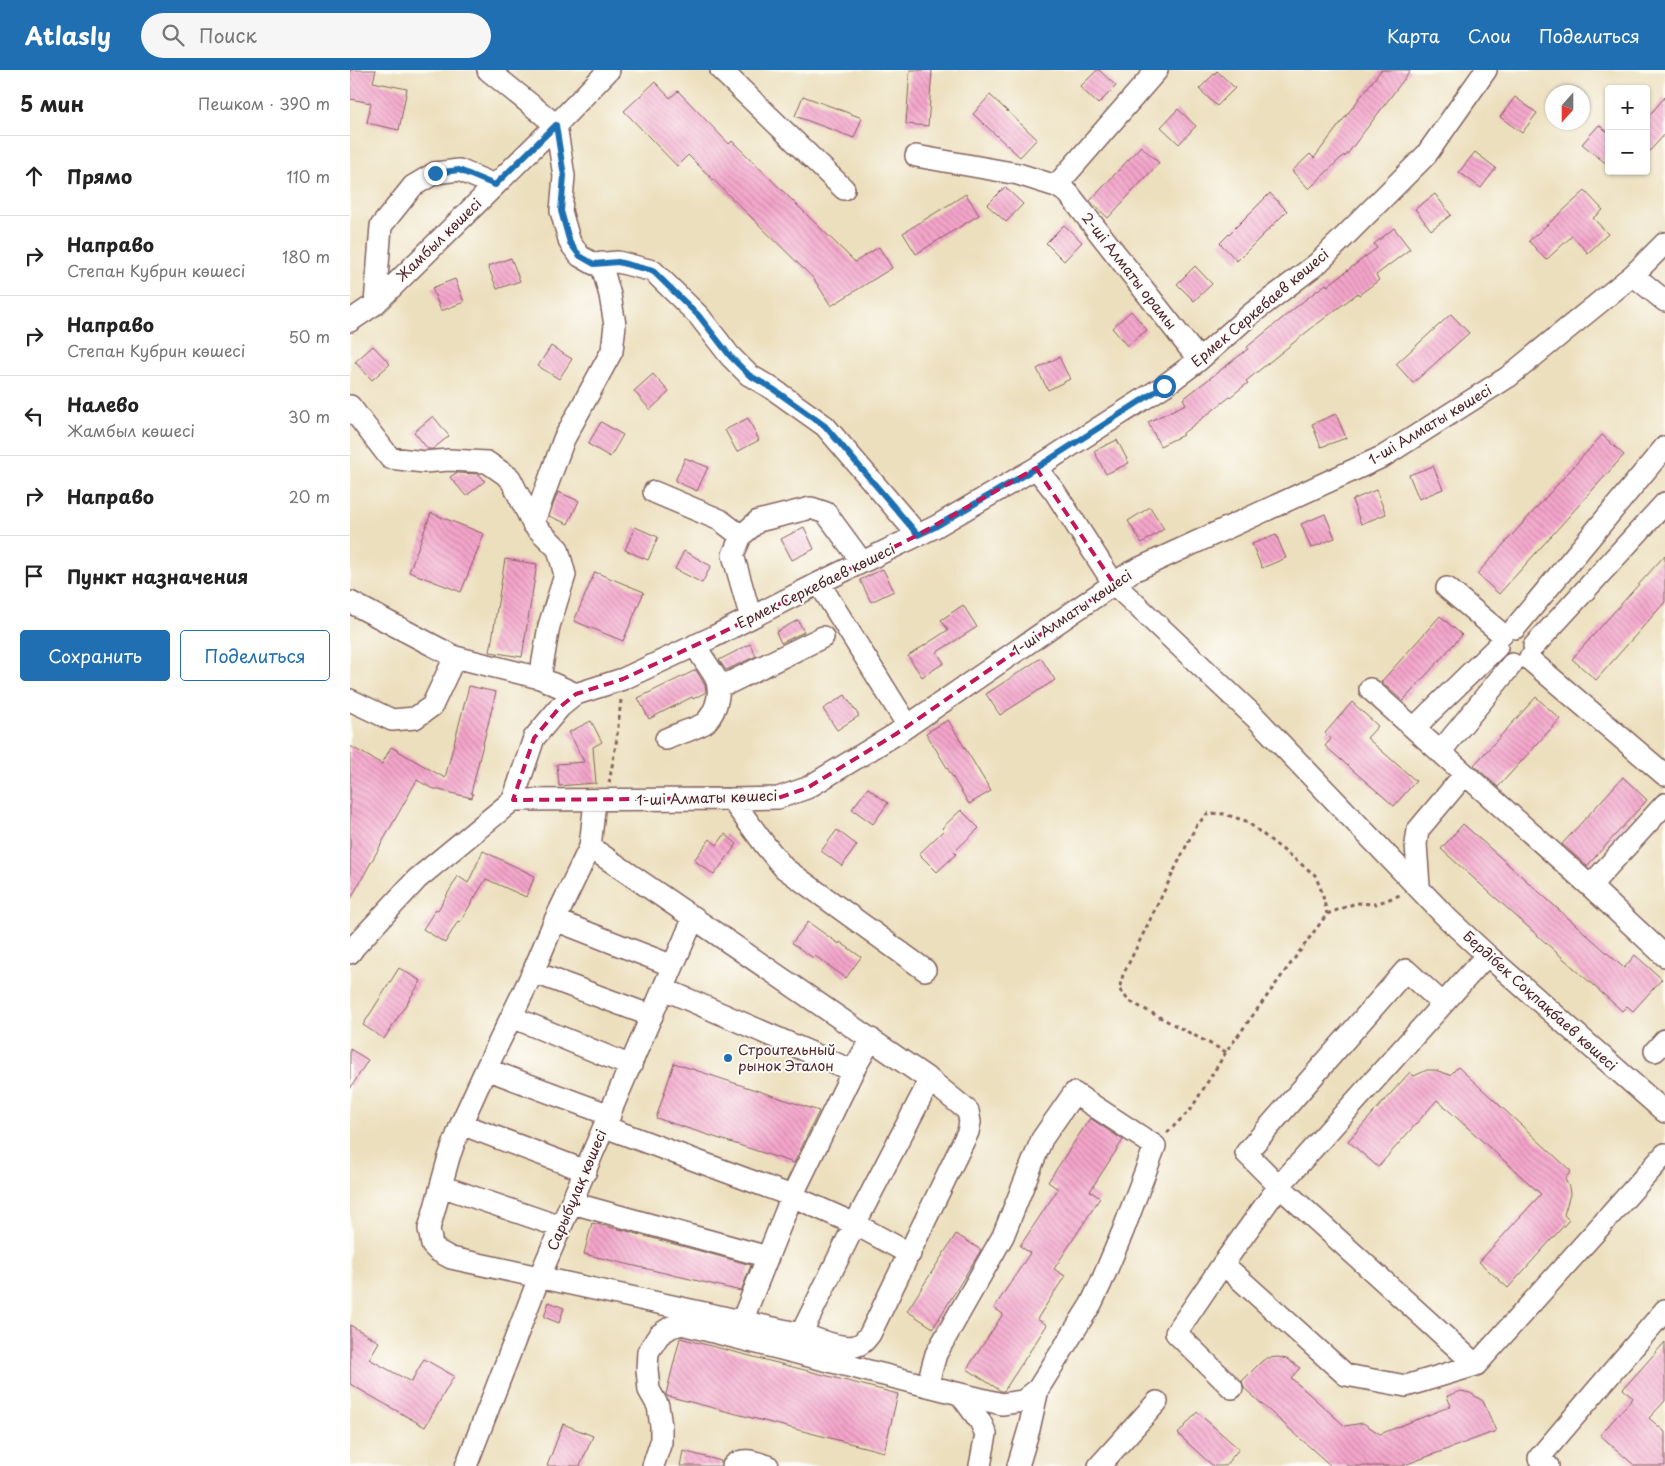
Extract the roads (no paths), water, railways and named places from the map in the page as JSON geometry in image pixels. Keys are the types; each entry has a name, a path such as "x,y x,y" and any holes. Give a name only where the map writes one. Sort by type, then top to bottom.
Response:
{"street":[{"path":"488,70 556,125 564,176 561,211 570,243 580,256 594,264 618,262 653,271 699,316 730,356 749,375 773,389 825,426 918,535"},
{"name":"Жамбыл көшесі","path":"350,320 375,304 609,70"},
{"path":"720,70 844,190"},
{"path":"1056,186 1157,70"},
{"name":"Ермек Серкебаев көшесі","path":"513,800 534,738 560,707 576,694 623,679 935,527 1036,468 1164,386 1199,360 1251,314 1318,262 1426,155 1486,70"},
{"name":"2-ші Алматы орамы","path":"916,156 1018,174 1056,186 1068,193 1199,360"},
{"path":"375,304 380,226 413,186 435,173 459,170 495,185"},
{"name":"1-ші Алматы көшесі","path":"513,800 778,798 807,788 908,726 1131,572 1384,456 1508,377 1633,275 1665,243"},
{"path":"533,524 564,439 612,350 615,325 610,295 601,263"},
{"path":"1633,275 1665,300"},
{"path":"350,406 390,458 424,462 449,460 487,462 510,478 533,524 558,549 565,575 549,626 540,678"},
{"path":"1414,728 1505,636 1665,447"},
{"name":"Бердібек Соқпақбаев көшесі","path":"1036,468 1055,492 1114,584 1256,718 1419,886 1448,919 1665,1112"},
{"path":"654,492 720,520 741,536"},
{"path":"1440,752 1665,503"},
{"path":"751,618 733,555 741,536 758,521 811,508 826,513 862,562"},
{"path":"819,583 908,726"},
{"path":"1446,588 1505,636"},
{"path":"350,602 456,656 540,678 576,694"},
{"path":"1525,656 1532,639 1528,633 1522,629 1505,636 1499,653 1503,659 1525,656 1665,775"},
{"path":"719,685 730,682 823,638"},
{"path":"666,738 705,723 716,706 719,685 695,645"},
{"path":"350,700 392,720 415,718 432,706 456,656"},
{"path":"1370,690 1590,886 1665,956"},
{"path":"1419,886 1416,852 1418,830 1465,774"},
{"path":"731,799 784,868 926,970"},
{"path":"352,947 418,879 513,800"},
{"path":"590,847 930,1080 968,1111 970,1122 968,1132 910,1254 870,1334 863,1342 855,1346 844,1347 801,1334 451,1258 438,1251 432,1245 429,1229 449,1157 461,1124 590,847 600,800"},
{"path":"1590,886 1665,804"},
{"name":"Сарыбұлақ көшесі","path":"466,1466 539,1278 694,917"},
{"path":"555,920 674,966"},
{"path":"1232,1388 1176,1333 1279,1186 1487,955"},
{"path":"1443,1004 1406,970 1246,1153 1279,1186 1476,1365"},
{"path":"533,972 652,1016"},
{"path":"664,989 853,1071"},
{"path":"512,1016 630,1066"},
{"path":"742,1321 792,1196 853,1071 871,1039"},
{"path":"486,1069 607,1121 792,1196 855,1224 910,1254"},
{"path":"801,1334 855,1224 930,1080"},
{"path":"653,1466 661,1442 661,1426 658,1406 649,1390 648,1352 659,1335 671,1327 682,1324 927,1386 1002,1404 1023,1401 1038,1389 1101,1283 1123,1231 1154,1146 1074,1093 1042,1140 1003,1236 936,1354 927,1386"},
{"path":"461,1124 586,1171"},
{"path":"1223,1264 1346,1375 1406,1386 1476,1365 1665,1154"},
{"path":"441,1186 561,1227"},
{"path":"572,1203 768,1257"},
{"path":"1548,1466 1539,1458 1665,1310"},
{"path":"1018,1466 1030,1429 1038,1389"},
{"path":"960,1394 980,1421 986,1434 980,1466"},
{"path":"1099,1466 1157,1402"},
{"path":"733,1466 745,1460 768,1466"}],"place":[{"name":"Строительный рынок Эталон","path":"728,1058"}]}
